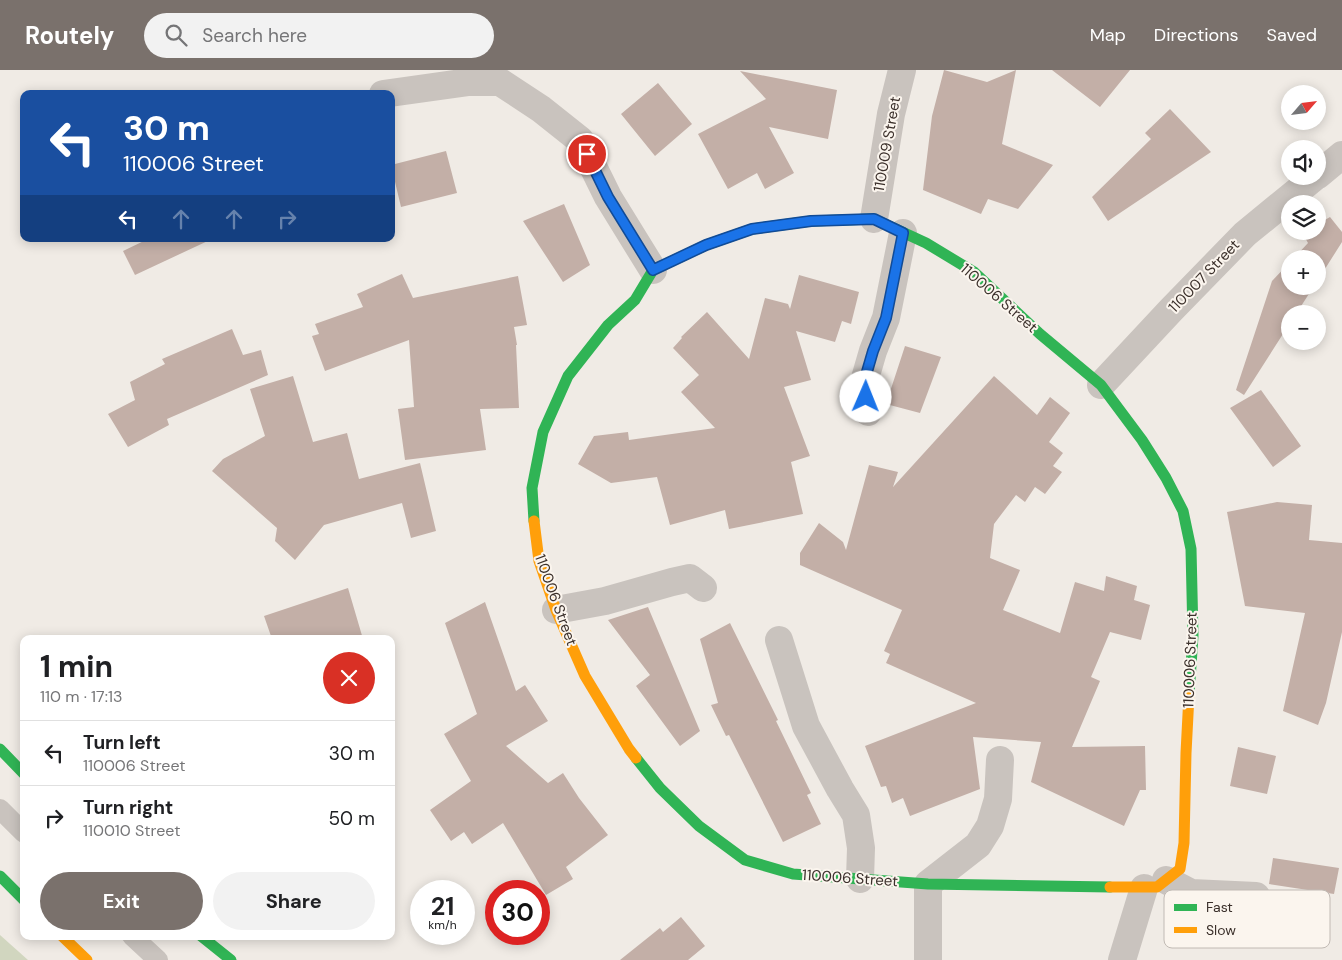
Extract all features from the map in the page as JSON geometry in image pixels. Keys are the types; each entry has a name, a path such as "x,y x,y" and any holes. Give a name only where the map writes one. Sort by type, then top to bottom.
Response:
{"street":[{"name":"110009 Street","path":"874,219 891,114 902,70"},
{"path":"395,92 499,76 580,140 608,197 653,270"},
{"name":"110007 Street","path":"1326,168 1342,155"},
{"name":"110007 Street","path":"1101,385 1245,234 1306,185"},
{"name":"110006 Street","path":"874,219 903,233 926,243 974,272 1040,334 1101,385 1142,440 1166,478 1183,511 1191,549 1193,636 1186,753 1184,843 1180,869 1155,884 928,884 793,874 745,860 699,826 660,788 630,749 585,676 556,610 539,561 534,532 532,488 543,432 568,376 608,325 635,300 653,270 706,245 752,229 811,221 874,219"},
{"path":"868,412 864,382 873,351 886,318 903,233"},
{"path":"556,610 605,602 690,578 703,588"},
{"path":"779,640 806,726 856,815 861,848 860,879"},
{"path":"0,749 20,770"},
{"path":"928,960 928,884 978,845 990,826 998,799 1000,760"},
{"path":"0,876 20,896"},
{"path":"1122,960 1155,884 1179,890"},
{"path":"66,940 87,960"},
{"path":"206,940 231,960"}],"lane":[{"path":"0,809 20,829"},
{"path":"136,940 158,960"}],"green space":[{"path":"0,935 28,960 0,960"}],"building":[{"path":"944,70 987,82 1016,70 1002,144 1053,165 1018,209 988,199 981,214 923,190 932,116"},
{"path":"1052,70 1130,70 1100,107"},
{"path":"740,71 837,90 828,139 769,127 794,173 765,189 757,173 728,189 698,134 766,99"},
{"path":"658,83 692,124 655,156 621,114"},
{"path":"1170,109 1211,152 1108,221 1092,197 1151,139 1145,133"},
{"path":"446,151 457,193 401,207 395,182 395,164"},
{"path":"564,204 590,265 563,282 523,221"},
{"path":"1330,217 1342,232 1342,242 1326,267 1326,250 1301,250 1308,243 1306,240 1326,240 1326,219"},
{"path":"142,242 206,242 135,275 123,251"},
{"path":"1281,272 1281,295 1308,295 1302,305 1281,305 1281,337 1244,395 1236,390 1272,281"},
{"path":"402,274 413,298 518,276 527,325 514,327 517,345 519,408 480,409 486,450 405,460 398,409 414,407 409,340 325,371 312,336 319,334 315,324 363,307 357,294"},
{"path":"799,275 859,292 851,324 842,321 835,342 796,331 811,380 784,387 810,456 791,462 803,514 729,529 725,510 670,525 657,477 611,483 578,464 594,436 628,432 629,440 715,428 681,392 699,375 673,348 681,337 707,312 749,359 765,298 788,304 790,309"},
{"path":"232,329 243,355 261,350 268,375 167,419 169,425 128,447 108,414 135,400 130,382 165,364 162,359"},
{"path":"905,346 941,357 920,413 886,404"},
{"path":"293,376 313,442 347,433 359,479 420,463 436,531 411,538 402,503 324,525 295,560 275,541 277,528 212,471 223,459 265,436 250,389"},
{"path":"994,376 1037,415 1050,397 1070,413 1049,442 1063,453 1053,466 1062,472 1045,494 1035,487 1025,502 1016,495 994,524 990,558 1020,570 1003,610 1060,633 1075,582 1104,591 1106,576 1137,586 1134,600 1150,605 1141,640 1110,632 1091,677 1100,681 1072,747 1145,746 1146,790 1140,790 1124,826 1031,782 1041,742 973,737 980,789 910,816 903,798 892,803 886,786 881,787 865,746 976,703 886,663 890,654 884,651 902,610 800,565 800,553 819,523 843,542 846,550 869,465 898,472 893,487"},
{"path":"1261,390 1301,446 1273,467 1230,408"},
{"path":"1277,502 1312,505 1309,540 1342,543 1342,632 1326,703 1318,725 1283,711 1305,613 1245,606 1227,512"},
{"path":"348,588 362,635 271,635 264,616"},
{"path":"485,602 516,691 525,685 548,721 506,746 548,783 563,773 579,798 608,835 566,867 573,879 550,893 550,880 537,880 503,823 472,844 464,832 451,841 430,810 471,781 444,734 477,714 445,623"},
{"path":"648,607 700,731 680,746 636,686 650,675 608,620"},
{"path":"730,623 778,720 776,721 811,793 807,795 821,824 783,842 729,735 726,736 711,705 718,703 700,639"},
{"path":"1238,747 1276,756 1267,794 1230,786"},
{"path":"1273,858 1339,868 1334,894 1330,893 1330,890 1308,890 1269,884"},
{"path":"681,917 705,946 688,960 620,960 660,928 663,932"}],"traffic: fast":[{"path":"874,219 926,243 974,272 1040,334 1101,385 1142,440 1166,478 1183,511 1191,549 1193,636 1189,695"},
{"path":"534,521 532,488 543,432 568,376 608,325 635,300 653,270 706,245 752,229 811,221 874,219"},
{"path":"0,749 20,770"},
{"path":"636,758 660,788 699,826 745,860 793,874 928,884 1110,887"},
{"path":"0,876 20,896"},
{"path":"206,940 231,960"}],"traffic: slow":[{"path":"534,521 539,561 556,610 585,676 636,758"},
{"path":"1110,887 1157,887 1180,869 1184,843 1189,695"},
{"path":"66,940 87,960"}],"route":[{"path":"587,154 608,197 653,270 706,245 752,229 811,221 874,219 903,233 886,318 873,351 864,382 866,397"}]}
